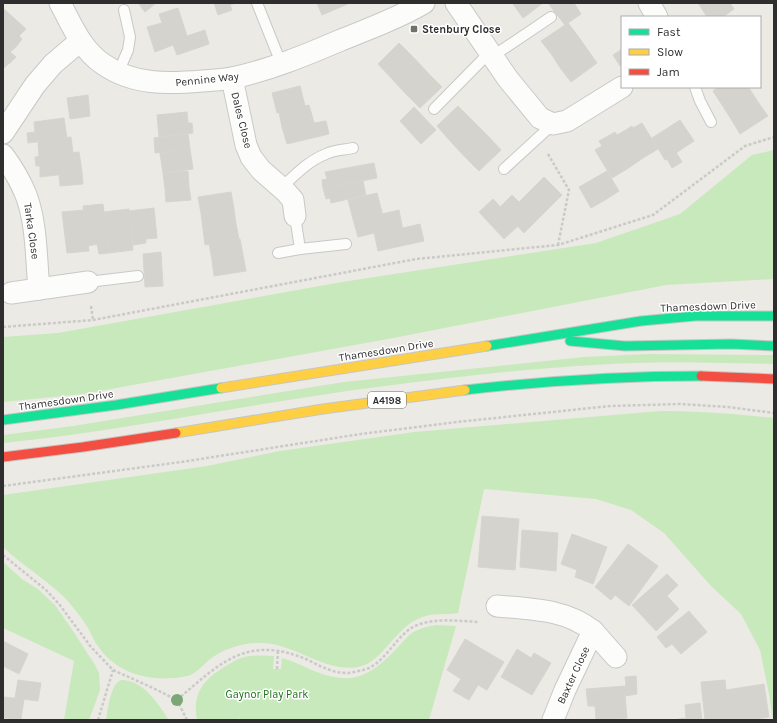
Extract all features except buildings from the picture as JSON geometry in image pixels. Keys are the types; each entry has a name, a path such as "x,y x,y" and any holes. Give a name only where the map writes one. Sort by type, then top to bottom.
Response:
{"main road":[{"name":"Thamesdown Drive","path":"3,420 116,405 641,321 695,316 774,316"},
{"path":"539,338 625,346 731,344 774,346"},
{"name":"A4198","path":"3,457 142,438 324,409 454,391 531,383 600,378 673,376 774,379"}],"street":[{"name":"Pennine Way","path":"60,3 80,40 91,54 103,64 118,73 132,78 148,82 164,83 185,83 232,78 281,63 327,46 414,6"},
{"path":"456,3 491,54 532,110 540,118 552,124 567,121 621,88"},
{"path":"649,3 656,16"},
{"path":"3,133 34,85 53,64 80,40"},
{"name":"Dales Close","path":"232,78 246,145 261,170 293,200 295,216"},
{"name":"Tarka Close","path":"3,155 19,179 30,207 39,289"},
{"path":"11,293 88,282"},
{"name":"Baxter Close","path":"497,606 548,610 560,613 585,624 616,657"},
{"name":"Baxter Close","path":"553,720 565,690 593,631"}],"lane":[{"path":"257,3 281,63"},
{"path":"118,73 128,50 130,37 124,10"},
{"path":"434,109 491,54 551,17"},
{"path":"695,88 700,101 711,122"},
{"path":"504,169 552,124"},
{"path":"281,188 300,169 313,160 326,153 353,148"},
{"path":"295,216 300,249"},
{"path":"278,252 346,244"},
{"path":"88,282 138,276"}],"path":[{"path":"552,124 545,148 570,190 558,245"},
{"path":"3,327 93,320 416,259 558,245 653,215 745,146 774,137"},
{"path":"3,486 174,463 368,433 610,406 680,404 728,407 774,413"},
{"path":"3,555 46,590 59,604 91,647 113,670 177,700 187,720"},
{"path":"177,700 216,668 239,654 260,649 278,651 334,671 352,672 370,667 377,662 414,627 426,622 436,621 496,622 497,606"},
{"path":"277,669 278,651"},
{"path":"98,720 113,670"}],"green space":[{"path":"774,150 774,279 666,285 388,339 83,394 3,402 3,337 58,333 342,282 596,243 680,214 752,155"},
{"path":"648,354 774,355 774,364 639,363 490,374 337,393 99,431 3,443 3,435 73,426 344,382 584,357"},
{"path":"660,411 717,413 774,418 774,720 760,650 741,614 711,586 664,533 631,510 596,499 484,489 458,613 431,615 414,621 400,632 376,658 362,666 349,668 324,663 273,644 253,643 240,645 214,656 196,672 190,675 163,679 139,675 118,666 108,658 98,647 81,617 66,599 3,547 3,495 207,466 280,451 414,432"},
{"path":"3,562 22,579 38,589 55,605 95,665 99,673 100,690 89,720 64,720 74,661 3,628"},
{"name":"Gaynor Play Park","path":"436,625 456,626 429,720 241,720 239,718 236,720 197,720 196,703 198,695 205,683 210,677 224,667 239,659 261,655 274,656 273,669 281,669 282,658 319,673 335,677 351,678 366,673 380,665 415,631"},
{"path":"121,680 129,681 143,688 155,700 169,720 106,720 112,692 117,683"}],"traffic: fast":[{"path":"487,346 641,321 695,316 774,316"},
{"path":"570,341 625,346 731,344 774,346"},
{"path":"465,390 583,380 701,376"},
{"path":"3,420 116,405 221,388"}],"traffic: slow":[{"path":"221,388 487,346"},
{"path":"176,433 323,409 465,390"}],"traffic: jam":[{"path":"701,376 774,379"},
{"path":"3,457 176,433"}],"place":[{"name":"Stenbury Close","path":"414,29"}]}
